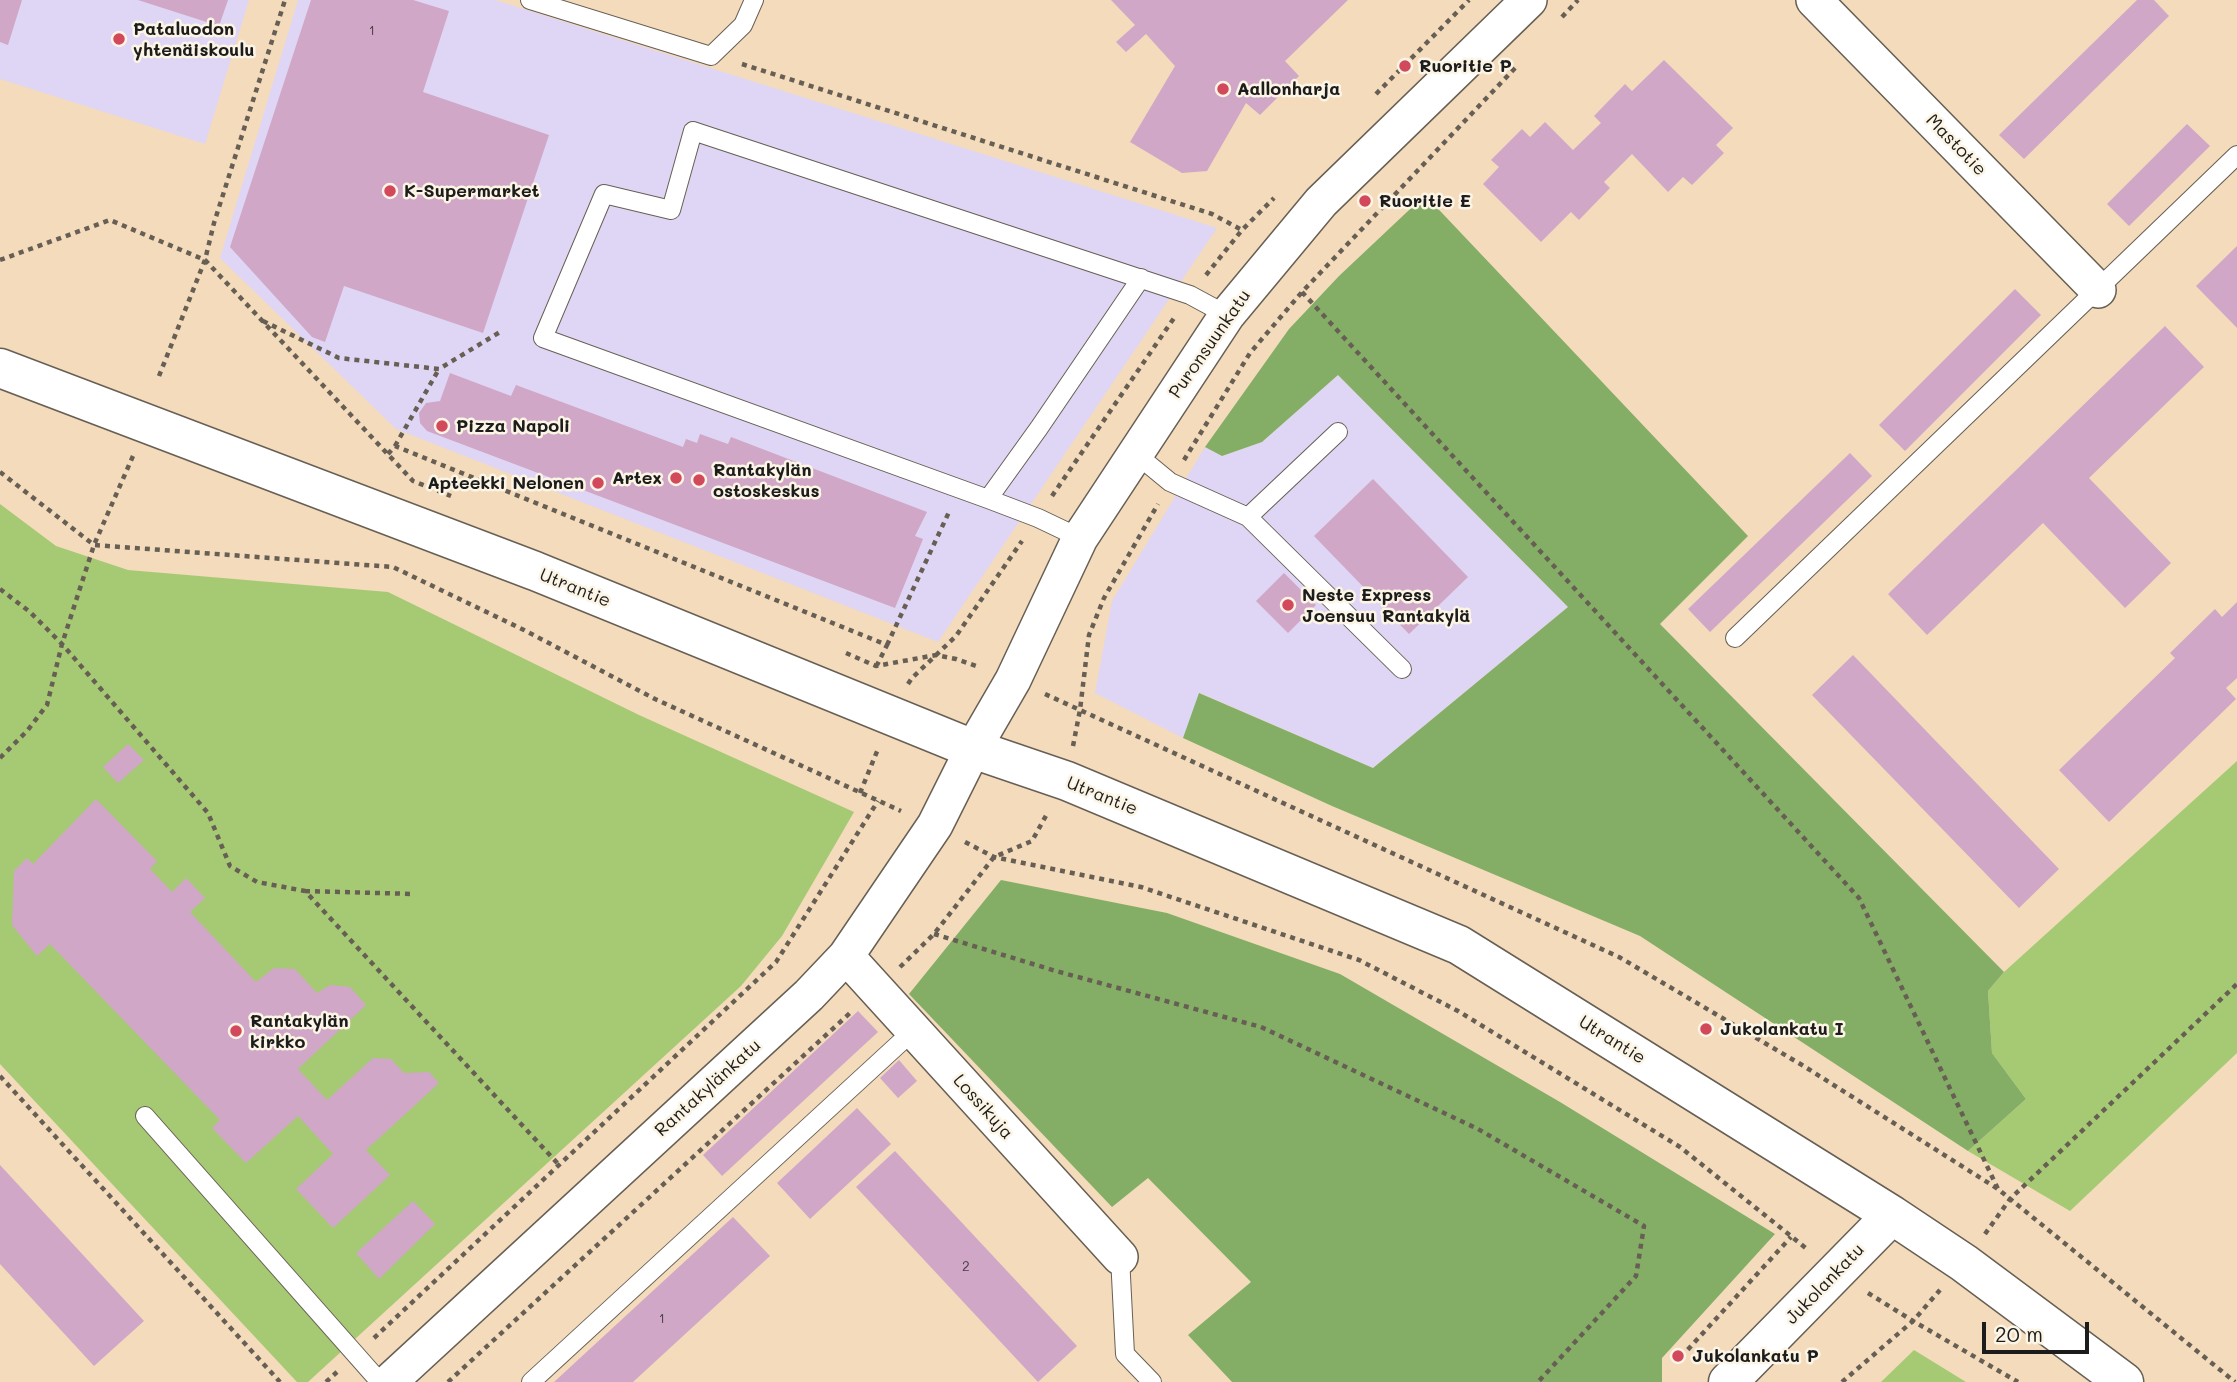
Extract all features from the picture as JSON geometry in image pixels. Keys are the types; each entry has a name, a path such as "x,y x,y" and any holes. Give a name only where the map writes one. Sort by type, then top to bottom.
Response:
{"main road":[{"name":"Utrantie","path":"0,368 535,571 972,749 1067,781 1459,945 1892,1215 1964,1263 2124,1382"},
{"name":"Jukolankatu","path":"1728,1382 1892,1215"}],"street":[{"name":"Mastotie","path":"1814,0 2098,290"},
{"name":"Puronsuunkatu","path":"972,749 1013,680 1080,538 1227,315 1321,202 1523,2"},
{"name":"Rantakylänkatu","path":"389,1382 809,995 846,956 934,825 972,749"},
{"name":"Lossikuja","path":"846,956 1120,1257"}],"lane":[{"path":"530,0 711,56 743,25 754,0"},
{"path":"1080,538 1038,517 543,338 604,194 671,210 693,131 1141,278 1190,295 1227,315"},
{"path":"1735,638 2237,155"},
{"path":"988,499 1141,278"},
{"path":"1248,517 1338,432"},
{"path":"1136,454 1170,482 1248,517 1402,669"},
{"path":"531,1382 914,1030"},
{"path":"145,1116 380,1382"},
{"path":"1120,1257 1125,1354 1152,1382"}],"path":[{"path":"159,376 205,260 214,223 285,0"},
{"path":"1561,18 1578,0"},
{"path":"711,56 1212,214 1242,230"},
{"path":"448,1382 934,934 994,857 1032,841 1067,781 1080,710 1089,635 1104,598 1170,482 1250,353 1302,292 1519,64"},
{"path":"0,260 110,220 205,260 413,481 461,500"},
{"path":"1302,292 1859,898 1998,1189"},
{"path":"259,319 339,358 439,369"},
{"path":"388,454 439,369 500,332"},
{"path":"395,446 887,645"},
{"path":"0,758 27,731 47,705 62,644 94,545 134,454"},
{"path":"0,472 94,545 393,567 524,630 655,699 934,825 994,857 1141,887 1359,960 1458,1011 1680,1147 1837,1273 2018,1382"},
{"path":"876,666 959,489"},
{"path":"1,588 62,644 208,813 230,866 257,881 305,891 414,894"},
{"path":"837,650 876,666 936,655 956,659 1013,680 1619,957 1802,1065 1998,1189 2235,1382"},
{"path":"326,1382 776,962 878,801"},
{"path":"305,891 560,1166"},
{"path":"934,934 1056,971 1261,1027 1478,1129 1644,1226 1636,1276 1538,1382"},
{"path":"1842,1382 1913,1321 1964,1263 2010,1199 2237,984"},
{"path":"0,1076 280,1382"},
{"path":"1681,1357 1791,1237"}],"shaded area":[{"name":"Pataluodon yhtenäiskoulu","path":"0,0 249,0 205,144 0,79"},
{"path":"298,0 495,0 1217,228 938,642 396,429 220,258"},
{"path":"1338,375 1568,607 1373,768 1200,693 1183,738 1095,693 1112,601 1205,447 1222,456 1262,442"}],"green space":[{"path":"1425,195 1748,536 1660,624 2004,972 1988,991 1992,1053 2026,1099 1968,1151 1640,936 1332,806 1183,738 1199,693 1373,768 1568,607 1338,375 1262,442 1222,456 1205,447 1289,329 1339,276"},
{"path":"0,504 56,546 128,570 388,592 639,715 854,812 782,936 741,986 308,1382 297,1382 0,1064"},
{"path":"2237,761 2237,1053 2070,1211 1968,1151 2026,1099 1992,1053 1988,991 2004,972"},
{"path":"1001,880 1167,913 1340,974 1560,1102 1775,1234 1662,1358 1662,1382 1232,1382 1188,1335 1251,1282 1148,1178 1112,1207 909,994"},
{"path":"1914,1350 1966,1382 1881,1382"}],"building":[{"path":"0,0 22,0 8,45 0,42"},
{"path":"138,0 228,0 219,26"},
{"name":"K-Supermarket","path":"311,0 413,0 449,11 423,92 549,135 483,333 344,286 325,342 312,337 230,247"},
{"name":"Aallonharja","path":"1111,0 1348,0 1285,61 1299,76 1260,115 1246,103 1207,171 1182,173 1130,142 1175,66 1146,34 1126,52 1116,42 1135,25"},
{"path":"2137,0 2154,0 2169,16 2024,159 1999,135"},
{"path":"1664,60 1733,128 1716,145 1724,153 1692,185 1683,177 1668,192 1632,154 1604,182 1610,188 1579,220 1571,212 1541,242 1483,184 1499,167 1491,160 1522,129 1530,137 1545,122 1573,150 1601,123 1594,116 1625,84 1632,91"},
{"path":"2187,124 2210,146 2129,226 2107,204"},
{"path":"2237,246 2237,328 2196,286"},
{"path":"2015,289 2041,315 1905,451 1879,425"},
{"path":"2165,326 2204,367 2089,478 2171,563 2125,608 2043,523 1927,635 1888,594"},
{"name":"Rantakylän ostoskeskus","path":"450,373 511,396 516,385 683,447 686,439 697,443 700,434 728,444 731,437 927,512 915,536 923,539 895,608 427,431 420,423 419,413 426,403 440,401"},
{"path":"1850,453 1872,476 1710,632 1688,609"},
{"path":"1373,479 1468,577 1409,634 1314,536"},
{"path":"1284,573 1316,605 1288,633 1256,601"},
{"path":"2237,602 2237,678 2226,688 2236,699 2109,822 2059,770 2175,658 2170,653 2215,609 2222,617"},
{"path":"1853,655 2059,869 2019,908 1812,695"},
{"path":"128,744 144,760 118,783 103,767"},
{"name":"Rantakylän kirkko","path":"96,799 157,861 150,869 172,892 186,878 205,898 190,912 256,982 274,968 295,969 317,993 330,985 350,987 366,1005 298,1069 327,1100 373,1058 391,1059 404,1073 429,1072 439,1083 366,1150 390,1175 333,1228 296,1189 333,1154 298,1116 246,1163 212,1128 220,1120 50,944 37,956 12,925 14,871 27,858 33,864"},
{"path":"858,1011 878,1032 722,1176 703,1155"},
{"path":"899,1060 917,1081 898,1098 880,1078"},
{"path":"857,1108 891,1144 810,1219 777,1183"},
{"path":"895,1151 1077,1346 1038,1382 856,1187"},
{"path":"0,1165 144,1321 94,1366 0,1264"},
{"path":"413,1201 435,1224 379,1279 356,1253"},
{"path":"733,1217 770,1256 633,1382 554,1382"}],"place":[{"name":"Pataluodon yhtenäiskoulu","path":"119,39"},
{"name":"Ruoritie P","path":"1405,66"},
{"name":"Aallonharja","path":"1223,89"},
{"name":"K-Supermarket","path":"390,191"},
{"name":"Ruoritie E","path":"1365,201"},
{"name":"Pizza Napoli","path":"442,426"},
{"name":"Artex","path":"676,478"},
{"name":"Rantakylän ostoskeskus","path":"699,480"},
{"name":"Apteekki Nelonen","path":"598,483"},
{"name":"Neste Express Joensuu Rantakylä","path":"1288,605"},
{"name":"Jukolankatu I","path":"1706,1029"},
{"name":"Rantakylän kirkko","path":"236,1031"},
{"name":"Jukolankatu P","path":"1678,1356"}]}
